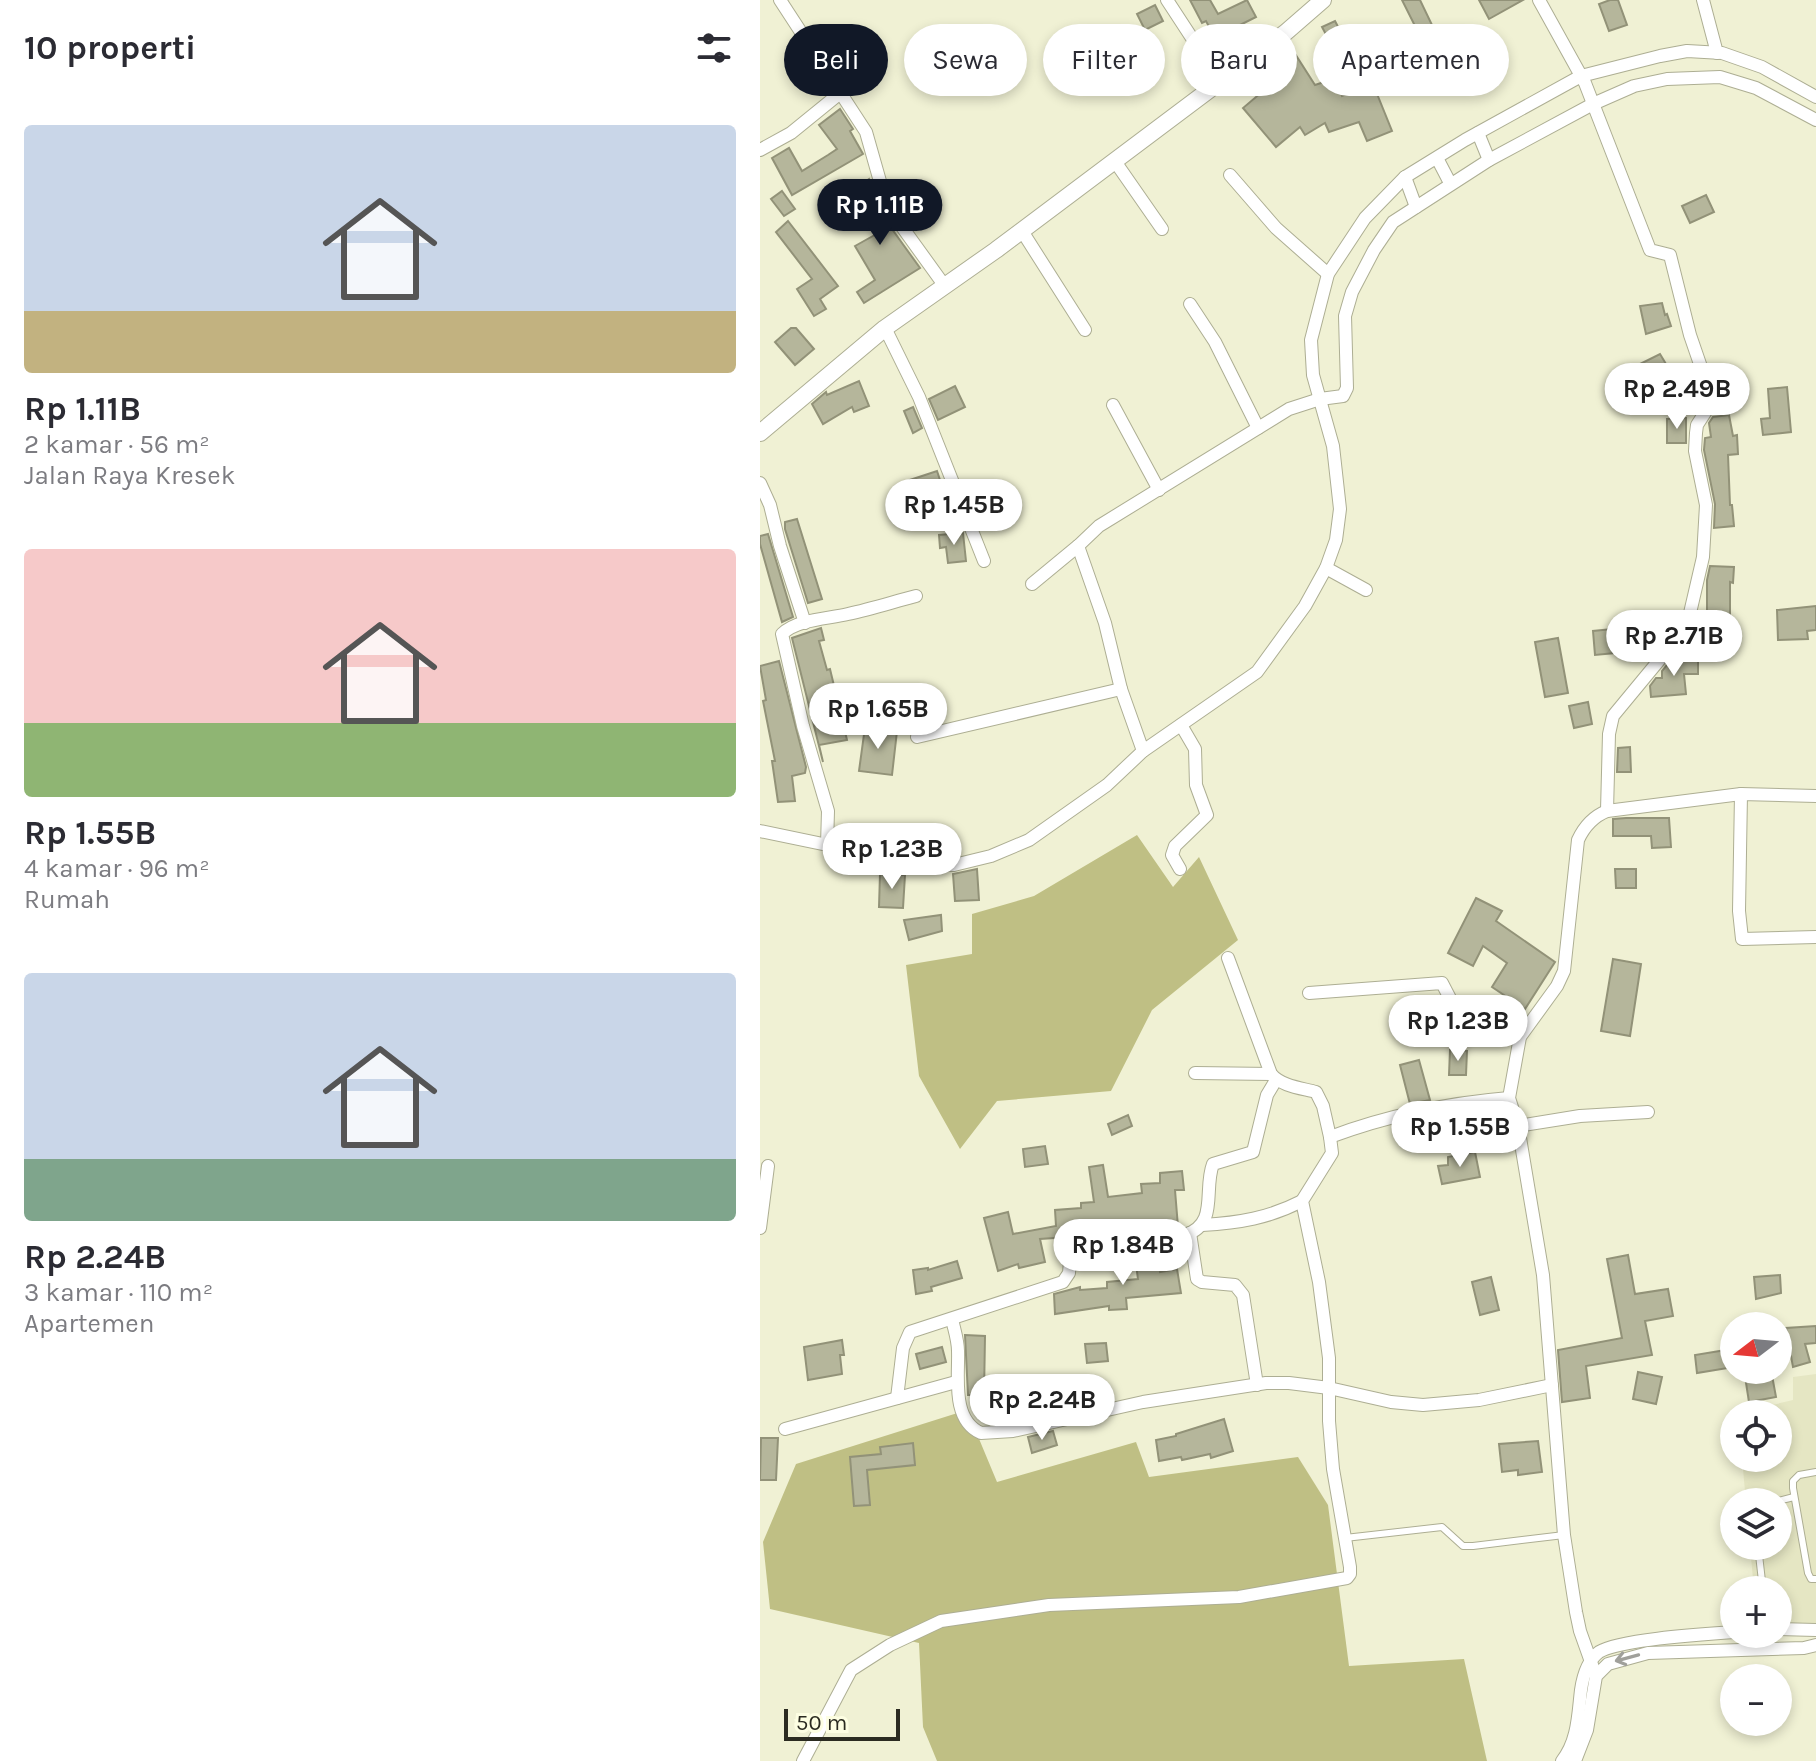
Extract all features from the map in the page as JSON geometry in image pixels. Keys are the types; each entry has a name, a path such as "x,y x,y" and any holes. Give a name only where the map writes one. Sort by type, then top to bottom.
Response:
{"main road":[{"path":"1295,24 1323,0"},
{"path":"760,433 885,328 1022,231 1200,96"}],"street":[{"path":"780,0 795,24"},
{"path":"1167,0 1183,24"},
{"path":"1539,0 1583,79 1650,250 1670,255 1690,335 1711,396 1708,408 1697,425 1695,451 1706,505 1703,557 1696,590 1690,613 1675,641 1613,716 1607,811"},
{"path":"1703,0 1720,55 1720,75"},
{"path":"1688,54 1694,75"},
{"path":"1032,584 1099,526 1289,409 1329,399 1347,388 1345,316 1352,292 1406,180 1438,160 1484,147 1634,86 1688,54 1720,55 1800,99 1816,120"},
{"path":"760,831 914,863 954,865 991,856 1029,840 1107,785 1143,751 1257,672 1328,570 1340,509 1329,399 1313,375 1311,340 1328,274 1365,218 1415,204 1448,180 1484,147 1583,79 1663,68 1694,75 1759,77 1800,99 1816,97"},
{"path":"760,150 791,133 837,96"},
{"path":"840,96 871,143 880,189 887,206 944,285"},
{"path":"1114,160 1162,229"},
{"path":"1438,160 1448,180"},
{"path":"1230,175 1276,228 1328,274"},
{"path":"1406,180 1415,204"},
{"path":"1022,231 1085,330"},
{"path":"1190,304 1215,342 1258,428"},
{"path":"885,328 919,397 984,561"},
{"path":"1113,405 1159,490"},
{"path":"760,483 770,505 805,623"},
{"path":"1078,546 1105,623 1121,689 1143,751"},
{"path":"1328,570 1366,590"},
{"path":"827,845 828,811 781,636 789,628 805,623 916,596"},
{"path":"917,737 1121,689"},
{"path":"1180,869 1172,855 1175,846 1207,815 1196,785 1195,749 1181,725"},
{"path":"1741,794 1739,911 1742,939 1816,937"},
{"path":"1575,1761 1587,1730 1596,1676 1580,1631 1564,1535 1543,1275 1518,1126 1509,1098 1520,1037 1557,986 1564,971 1578,840 1585,826 1607,811 1741,794 1816,796"},
{"path":"1202,1225 1208,1211 1213,1164 1253,1152 1273,1077 1228,958"},
{"path":"1309,993 1442,983 1470,1037 1483,1040 1520,1037"},
{"path":"897,1398 906,1336 1063,1282 1069,1273 1071,1250 1075,1247 1190,1233 1202,1225 1240,1223 1263,1218 1302,1201 1332,1153 1323,1106 1316,1092 1273,1077 1195,1073"},
{"path":"1330,1137 1353,1128 1470,1101 1509,1098"},
{"path":"1518,1126 1580,1116 1648,1112"},
{"path":"760,1228 768,1166"},
{"path":"803,1761 851,1670 890,1645 941,1621 1049,1605 1239,1597 1307,1587 1349,1576 1333,1469 1329,1358 1319,1282 1302,1201"},
{"path":"1190,1233 1197,1279 1235,1285 1243,1295 1257,1385"},
{"path":"952,1319 958,1351 956,1382 959,1399 967,1420 976,1432 981,1433 1013,1431 1143,1402 1257,1385 1289,1383 1423,1405 1479,1400 1552,1385"},
{"path":"785,1429 956,1382"},
{"path":"1792,1629 1816,1630"},
{"path":"1596,1676 1608,1664 1621,1659 1720,1635"},
{"path":"1562,1761 1575,1738 1583,1677 1591,1661 1601,1651 1634,1642 1804,1648 1816,1645"}],"lane":[{"path":"1816,1472 1799,1475 1793,1481 1808,1573 1811,1579 1816,1579"},
{"path":"1343,1538 1442,1527 1463,1546 1473,1546 1564,1535"}],"shaded area":[{"path":"1816,1374 1816,1626 1792,1625 1792,1576 1753,1576 1751,1560 1792,1560 1792,1488 1745,1488 1743,1472 1792,1472 1793,1377"}],"green space":[{"path":"1137,835 1173,887 1199,857 1238,940 1152,1010 1111,1091 997,1101 960,1149 919,1076 906,965 972,954 972,914 1034,896"},
{"path":"967,1410 997,1482 1136,1442 1149,1477 1298,1457 1328,1505 1349,1666 1464,1659 1487,1761 937,1761 923,1727 919,1643 770,1609 763,1542 796,1464"}],"building":[{"path":"1190,0 1210,0 1218,14 1247,0 1256,17 1242,24 1202,23"},
{"path":"1402,0 1420,0 1432,24 1414,24"},
{"path":"1479,0 1523,0 1489,19"},
{"path":"1618,0 1627,25 1609,31 1599,4"},
{"path":"1155,5 1163,21 1142,24 1137,14"},
{"path":"1297,57 1313,82 1313,96 1378,96 1392,131 1367,141 1359,122 1329,132 1325,123 1305,135 1300,127 1276,147 1243,108 1257,96 1297,96"},
{"path":"840,109 853,129 850,131 863,154 792,195 772,158 789,148 802,171 837,149 819,125"},
{"path":"869,179 879,211 920,268 864,303 857,292 875,280 855,246 880,232 859,202 851,209 842,198"},
{"path":"782,191 795,209 784,216 771,199"},
{"path":"1706,195 1714,212 1690,223 1682,206"},
{"path":"788,221 838,286 820,299 826,309 814,316 797,289 812,279 776,232"},
{"path":"1662,303 1671,326 1646,334 1640,306"},
{"path":"791,328 796,328 814,349 795,365 775,342"},
{"path":"1660,354 1669,369 1643,383 1634,367"},
{"path":"859,381 869,406 854,412 852,407 823,424 812,404 826,392 827,395"},
{"path":"955,386 965,407 938,420 929,399"},
{"path":"1787,387 1791,432 1763,435 1761,419 1770,418 1768,389"},
{"path":"913,407 922,428 913,433 904,411"},
{"path":"1729,415 1733,436 1737,435 1738,454 1728,455 1734,526 1714,528 1715,504 1704,450 1705,438 1711,437 1709,423 1713,417"},
{"path":"1686,418 1686,443 1667,443 1667,419"},
{"path":"937,471 945,495 918,503 910,480"},
{"path":"797,519 822,599 808,603 785,529 785,522"},
{"path":"963,533 966,561 948,563 946,547 940,548 939,535"},
{"path":"768,534 793,617 782,622 760,544 760,536"},
{"path":"1710,566 1734,567 1733,583 1730,582 1730,622 1707,622"},
{"path":"1816,606 1816,630 1807,631 1808,639 1778,640 1777,610"},
{"path":"821,628 824,640 819,641 827,670 830,669 847,740 819,745 823,762 792,638"},
{"path":"1612,629 1615,653 1595,655 1593,631"},
{"path":"1558,638 1568,693 1545,697 1535,642"},
{"path":"1671,660 1698,660 1698,674 1684,674 1686,694 1651,697 1650,686 1656,678 1662,678 1662,671"},
{"path":"779,661 806,767 805,773 792,776 795,801 778,802 772,761 775,761 763,701 766,700 760,666"},
{"path":"1588,702 1592,724 1574,728 1569,706"},
{"path":"865,727 897,731 892,775 859,771"},
{"path":"1630,747 1631,772 1617,772 1618,748"},
{"path":"1669,818 1671,847 1652,848 1651,836 1613,836 1613,819"},
{"path":"977,869 979,900 955,901 953,874"},
{"path":"1615,869 1636,869 1636,888 1616,888"},
{"path":"880,874 905,875 903,908 879,907"},
{"path":"1476,898 1502,911 1496,921 1555,962 1525,1009 1492,987 1507,963 1483,946 1473,966 1448,953"},
{"path":"941,915 942,931 909,940 904,920"},
{"path":"1613,959 1641,964 1630,1036 1601,1031"},
{"path":"1428,999 1430,1017 1449,1016 1452,1041 1419,1044 1418,1026 1404,1027 1401,1001"},
{"path":"1450,1050 1467,1051 1466,1075 1449,1075"},
{"path":"1419,1060 1430,1100 1410,1104 1400,1065"},
{"path":"1128,1115 1132,1126 1112,1135 1108,1124"},
{"path":"1045,1146 1048,1164 1025,1167 1023,1149"},
{"path":"1475,1152 1480,1177 1442,1184 1438,1166 1448,1165 1448,1157"},
{"path":"1103,1165 1108,1197 1142,1193 1141,1184 1160,1183 1160,1173 1182,1171 1184,1190 1175,1190 1178,1227 1132,1232 1131,1229 1069,1233 1069,1237 1040,1239 1045,1262 1019,1268 1018,1264 998,1271 984,1218 1008,1212 1013,1234 1056,1226 1055,1210 1081,1208 1081,1203 1094,1202 1089,1167"},
{"path":"1157,1247 1160,1272 1177,1269 1181,1293 1126,1298 1127,1309 1109,1310 1109,1306 1055,1314 1054,1294 1080,1287 1080,1290 1107,1288 1107,1282 1138,1279 1134,1250"},
{"path":"1628,1255 1635,1294 1668,1289 1673,1316 1645,1321 1652,1355 1586,1366 1590,1398 1562,1402 1558,1350 1622,1338 1607,1259"},
{"path":"957,1261 962,1278 931,1287 932,1291 916,1294 913,1270 928,1270"},
{"path":"1780,1275 1781,1293 1756,1299 1754,1277"},
{"path":"1491,1277 1499,1310 1480,1315 1472,1282"},
{"path":"1816,1326 1816,1343 1805,1344 1810,1362 1793,1367 1792,1361 1792,1328"},
{"path":"965,1335 985,1336 984,1395 968,1395"},
{"path":"842,1340 842,1374 808,1380 804,1347"},
{"path":"1106,1343 1108,1361 1087,1363 1085,1344"},
{"path":"942,1347 946,1362 920,1369 916,1354"},
{"path":"1720,1351 1720,1369 1697,1373 1695,1355"},
{"path":"1638,1372 1662,1377 1656,1404 1633,1399"},
{"path":"1025,1376 1028,1397 1012,1399 1009,1378"},
{"path":"1746,1384 1774,1384 1776,1397 1749,1400"},
{"path":"1224,1419 1233,1451 1211,1458 1210,1454 1159,1461 1156,1440"},
{"path":"1053,1431 1057,1445 1032,1453 1028,1437"},
{"path":"761,1438 778,1438 776,1480 760,1480"},
{"path":"1538,1441 1542,1472 1518,1475 1518,1470 1502,1472 1499,1444"},
{"path":"913,1443 915,1465 867,1470 870,1505 854,1506 850,1457 881,1454 880,1447"}]}
